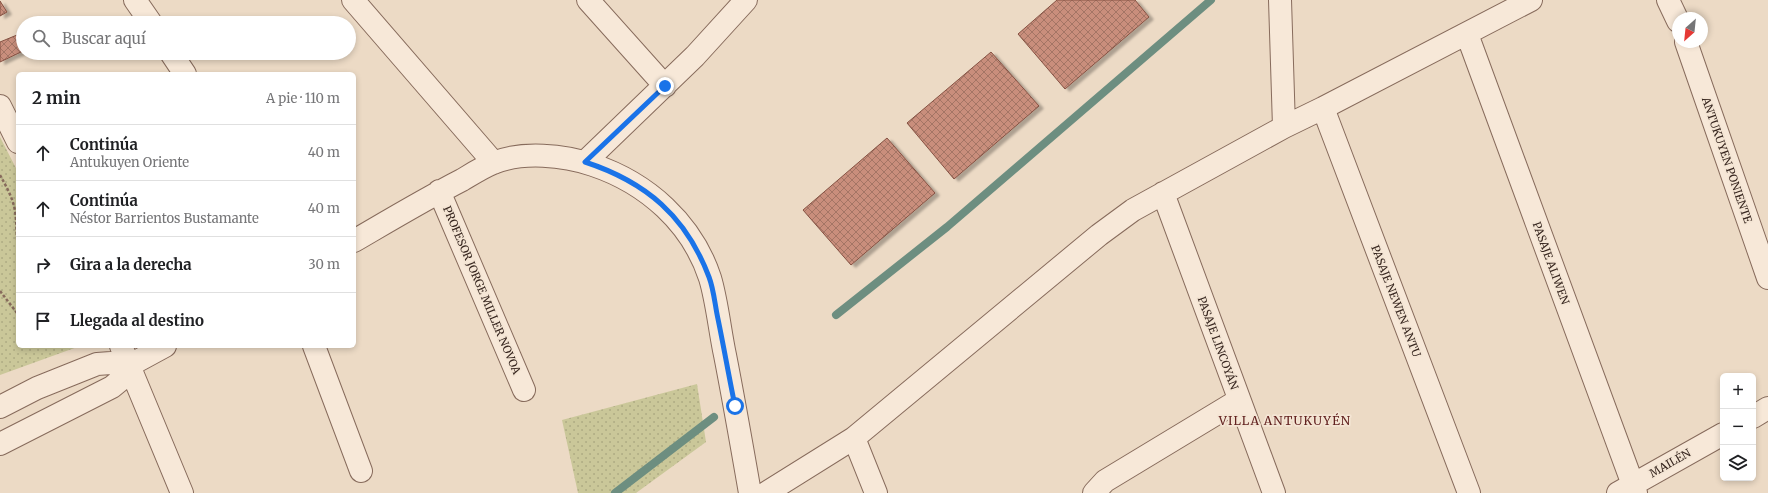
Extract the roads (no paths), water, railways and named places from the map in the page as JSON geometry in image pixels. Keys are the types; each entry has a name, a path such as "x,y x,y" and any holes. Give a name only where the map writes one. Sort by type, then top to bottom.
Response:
{"street":[{"path":"135,0 146,16"},
{"path":"353,0 494,163"},
{"path":"588,0 665,86"},
{"path":"585,162 665,86 715,35 746,0"},
{"path":"1280,0 1284,126"},
{"path":"766,493 854,438 1098,235 1133,210 1284,126 1323,108 1531,0"},
{"path":"1668,0 1674,12"},
{"name":"PASAJE ALIWEN","path":"1467,34 1629,490"},
{"name":"ANTUKUYEN PONIENTE","path":"1688,48 1768,278"},
{"path":"176,60 184,72"},
{"path":"0,106 16,138"},
{"name":"PASAJE NEWEN ANTU","path":"1323,108 1469,493"},
{"path":"356,240 439,191 494,163 510,159 556,157 585,162 608,170 646,191 676,217 687,232 710,278 750,493"},
{"name":"PROFESOR JORGE MILLER NOVOA","path":"439,191 524,390"},
{"name":"PASAJE LINCOYÁN","path":"1163,193 1274,493"},
{"path":"0,407 37,388 97,364 111,363 126,355 156,348"},
{"path":"315,348 361,471"},
{"path":"0,444 112,387 123,378 126,355"},
{"path":"126,355 182,493"},
{"path":"1094,493 1105,481 1239,400"},
{"path":"1756,415 1768,408"},
{"name":"MAILÉN","path":"1629,490 1720,436"},
{"path":"854,438 876,493"}],"waterway":[{"path":"836,315 947,227 1211,0"},
{"path":"615,493 714,417"}],"district":[{"name":"VILLA ANTUKUYÉN","path":"1285,420"}]}
